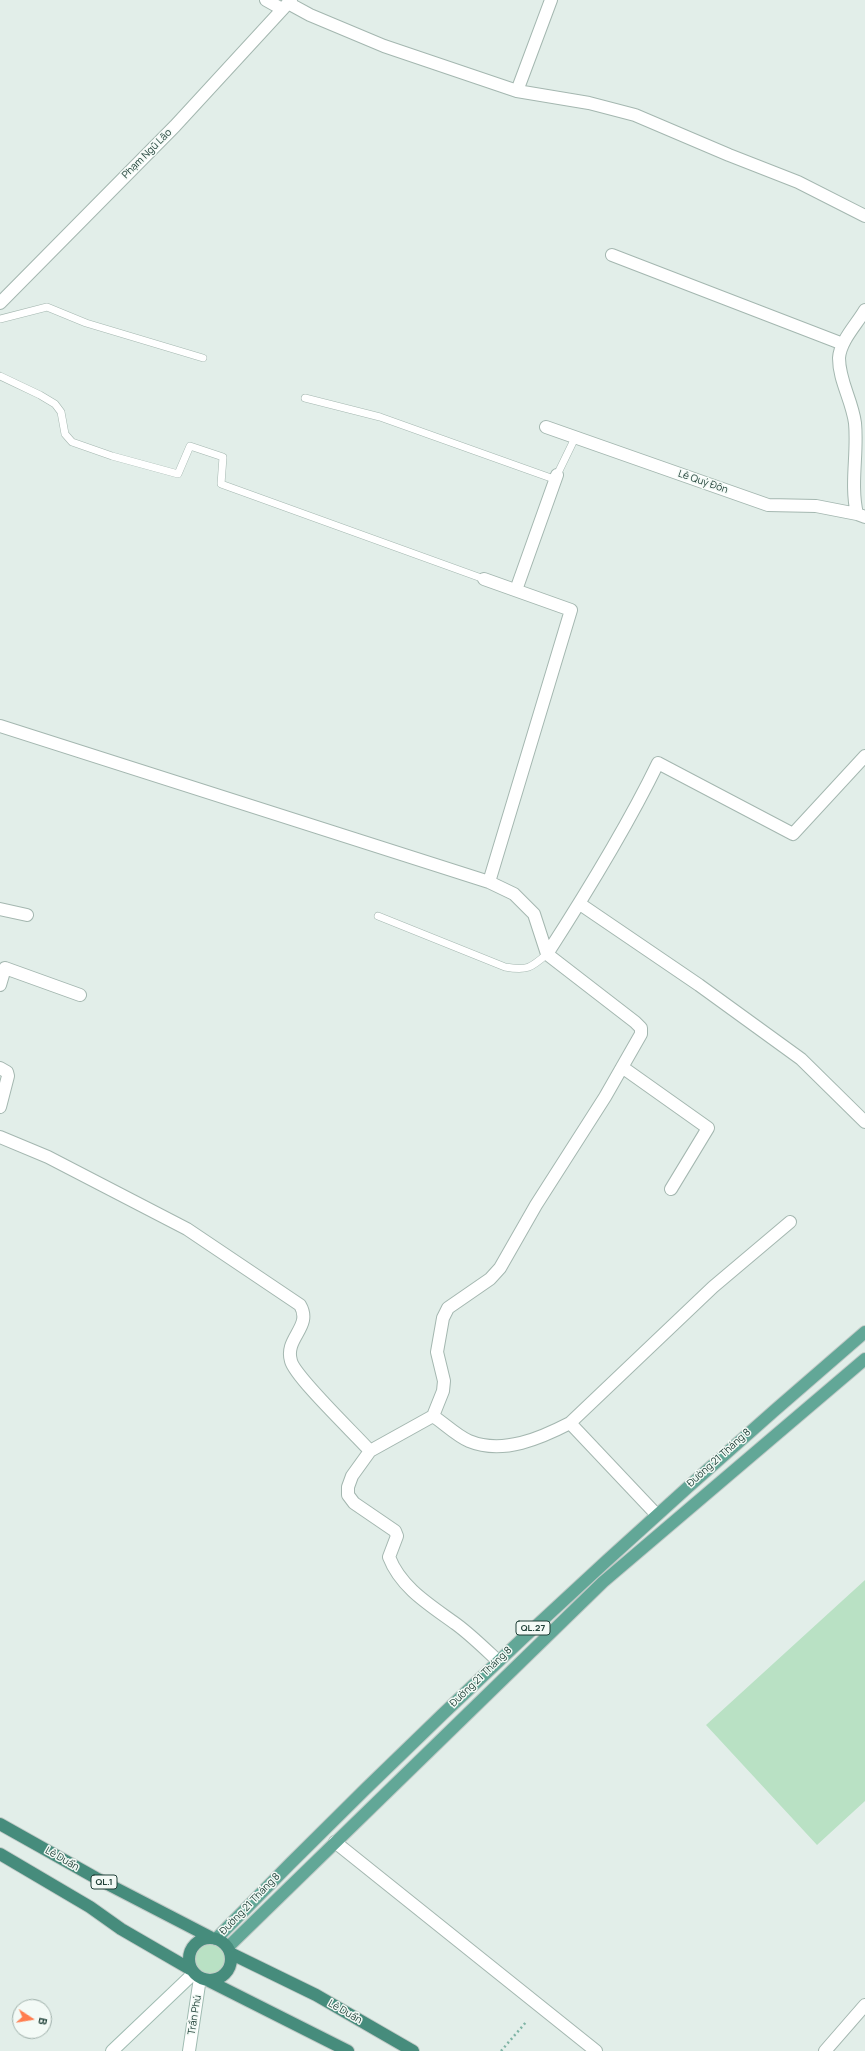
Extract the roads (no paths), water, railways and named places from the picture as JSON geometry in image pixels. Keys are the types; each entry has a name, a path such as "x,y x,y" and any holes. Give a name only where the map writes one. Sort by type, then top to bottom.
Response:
{"highway":[{"name":"Lê Duẩn","path":"0,1824 96,1878 213,1938"},
{"path":"0,1854 90,1907 121,1930 198,1975 341,2049"},
{"name":"QL.1","path":"213,1938 230,1950"},
{"path":"198,1975 189,1954 197,1942 213,1938"},
{"name":"Lê Duẩn","path":"230,1950 316,1995 413,2051"},
{"path":"198,1975 220,1978 229,1968 230,1950"}],"main road":[{"name":"Đường 21 Tháng 8","path":"213,1938 498,1661 656,1514 865,1332"},
{"name":"Đường 21 Tháng 8","path":"230,1950 335,1842 603,1582 865,1359"}],"street":[{"path":"266,0 287,4 384,46 517,91 596,105 635,115 728,155 798,182 865,216"},
{"path":"517,91 551,0"},
{"name":"Phạm Ngũ Lão","path":"0,303 175,126 287,4"},
{"path":"612,254 843,344"},
{"path":"861,515 854,500 861,448 855,421 842,382 839,357 843,344 865,310"},
{"name":"Lê Quý Đôn","path":"546,427 768,505 816,506 861,515"},
{"path":"516,590 556,475"},
{"path":"484,579 570,610 489,882"},
{"path":"0,726 489,882 514,894 534,914 547,954 641,1028 641,1034 622,1067 536,1205 500,1268 490,1279 448,1308 443,1318 437,1352 444,1381 444,1391 434,1416 370,1450 352,1476 348,1487 348,1495 354,1503 395,1531 397,1536 389,1557 392,1564 411,1590 425,1603 475,1640 498,1661"},
{"path":"547,954 580,904 635,809 658,763 794,834 865,756"},
{"path":"580,904 699,985 801,1058 865,1122"},
{"path":"0,908 27,915"},
{"path":"0,984 5,968 80,995"},
{"path":"622,1067 708,1128 670,1189"},
{"path":"0,1068 7,1072 8,1076 0,1107"},
{"path":"0,1138 48,1157 187,1229 300,1305 304,1312 304,1321 292,1342 291,1362 301,1377 370,1450"},
{"path":"434,1416 469,1441 498,1445 523,1443 550,1433 570,1422 713,1287 790,1222"},
{"path":"570,1422 656,1514"},
{"path":"335,1842 596,2051"},
{"path":"112,2051 198,1975"},
{"name":"Trần Phú","path":"189,2051 198,1975"},
{"path":"825,2051 865,2004"}],"lane":[{"path":"0,319 47,307 86,323 202,358"},
{"path":"0,376 55,404 61,412 65,434 72,442 112,456 178,474 190,446 223,457 221,484 484,579"},
{"path":"305,398 380,418 550,478 556,475 575,438"},
{"path":"378,916 505,967 518,970 531,968 547,954"}]}
